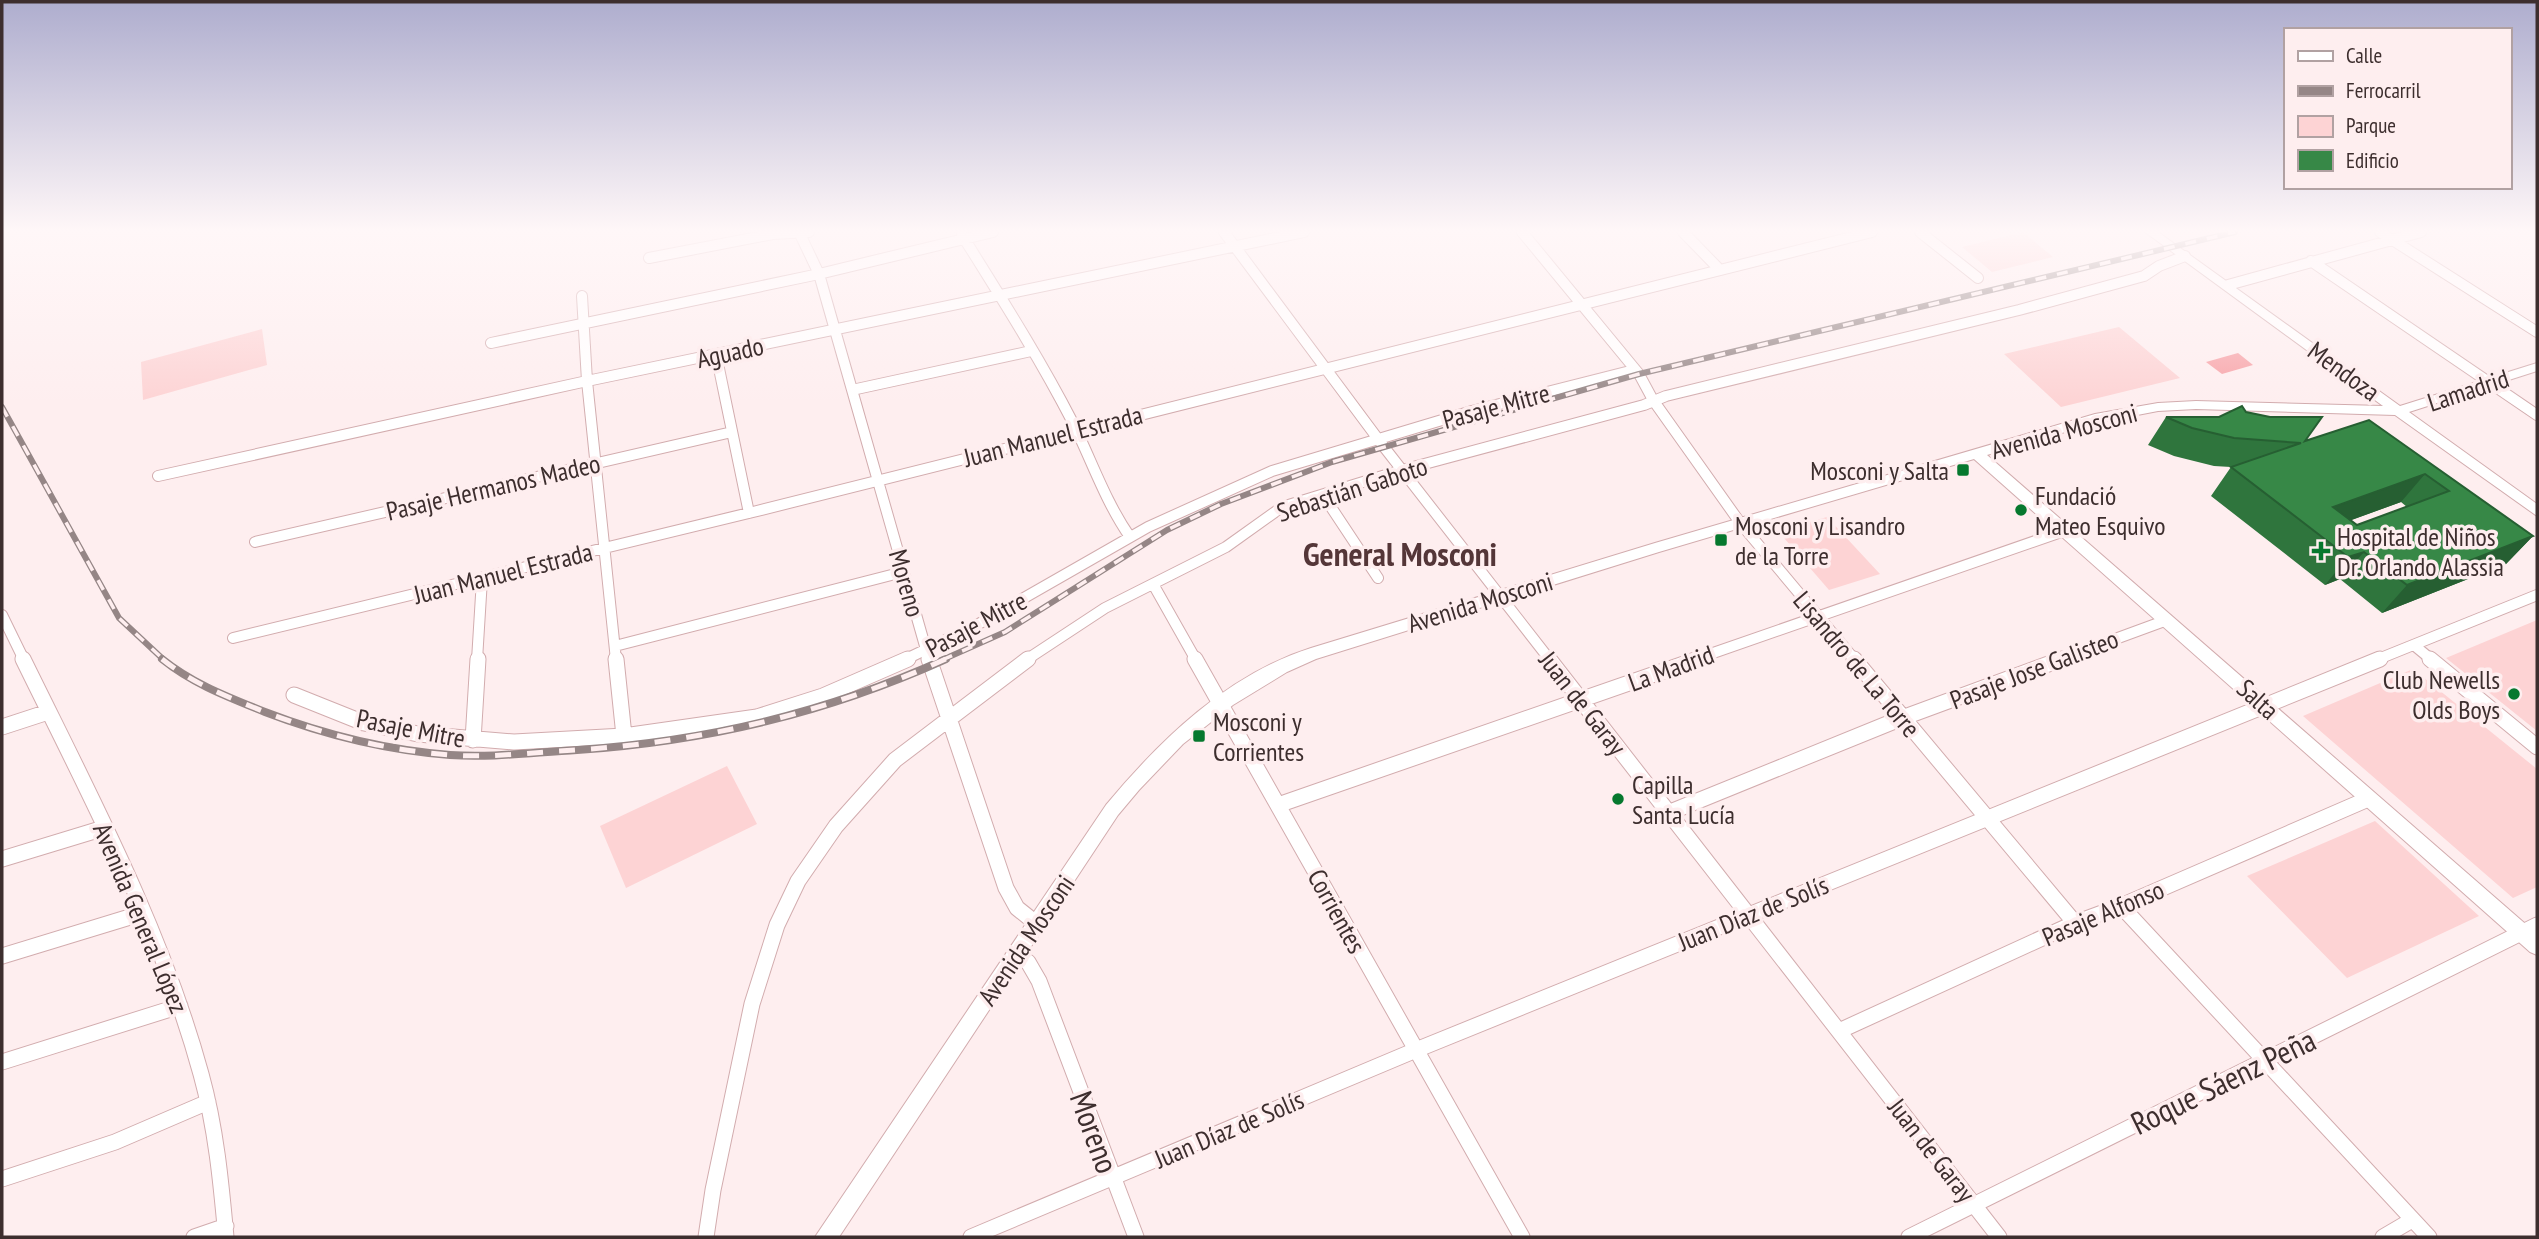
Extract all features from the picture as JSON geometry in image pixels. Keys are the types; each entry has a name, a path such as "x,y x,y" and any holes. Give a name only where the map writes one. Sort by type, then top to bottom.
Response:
{"street":[{"path":"491,343 743,290"},
{"name":"Moreno","path":"824,290 926,651 1006,888 1017,908 1037,924"},
{"path":"997,290 1075,431 1111,510 1130,537"},
{"name":"Aguado","path":"158,476 587,381 1025,290"},
{"name":"Juan de Garay","path":"1266,290 1402,470 1999,1237"},
{"name":"Lisandro de La Torre","path":"1570,290 1634,370 1741,524 2075,923"},
{"name":"Juan Manuel Estrada","path":"233,638 749,513 1640,290"},
{"name":"Sebastián Gaboto","path":"742,1047 769,948 789,900 823,844 872,783 895,760 1050,643 1124,597 1228,546 1248,533 1269,513 1402,470 1653,400 2093,290"},
{"name":"Mendoza","path":"2235,290 2537,511"},
{"path":"2353,290 2537,415"},
{"path":"2471,290 2537,332"},
{"path":"582,296 587,381 624,736"},
{"path":"852,390 1031,351"},
{"path":"716,354 749,513"},
{"name":"Lamadrid","path":"2398,411 2537,367"},
{"name":"Pasaje Mitre","path":"294,695 364,723 418,734 514,742 624,736 757,717 792,708 926,651 1130,537 1272,471 1378,438 1634,370"},
{"name":"Avenida Mosconi","path":"826,1237 1112,810 1140,774 1167,746 1221,703 1278,668 1311,654 1500,596 2095,419 2158,407 2196,405 2398,411"},
{"name":"Pasaje Hermanos Madeo","path":"255,542 732,432"},
{"name":"Salta","path":"1977,454 2368,799 2530,929 2537,946"},
{"path":"1323,495 1378,578"},
{"name":"La Madrid","path":"1278,806 2064,531"},
{"path":"615,646 903,572"},
{"path":"473,740 482,579"},
{"name":"Corrientes","path":"1153,584 1522,1237"},
{"name":"Juan Díaz de Solís","path":"971,1237 1416,1050 2537,595"},
{"name":"Avenida General López","path":"2,615 143,913 180,1006 208,1102 226,1232"},
{"name":"Pasaje Jose Galisteo","path":"1668,813 1902,718 2166,620"},
{"path":"2415,646 2537,747"},
{"path":"2,727 48,712"},
{"name":"Pasaje Alfonso","path":"1839,1031 2075,923 2122,906 2368,799"},
{"path":"2,859 104,828"},
{"path":"2122,906 2429,1237"},
{"path":"2,956 143,913"},
{"name":"Roque Sáenz Peña","path":"1909,1237 2530,929"},
{"name":"Moreno","path":"1016,956 1028,962 1039,981 1136,1237"},
{"path":"2,1062 180,1006"},
{"path":"706,1237 742,1047"},
{"path":"2,1179 115,1142 208,1102"},
{"path":"2383,1237 2412,1220"},
{"path":"194,1237 226,1232"}],"green space":[{"path":"2119,327 2180,378 2061,407 2004,354"},
{"path":"262,329 267,365 143,400 141,362"},
{"path":"1827,517 1880,574 1829,590 1778,531"},
{"name":"Club Newells Olds Boys","path":"2537,620 2537,731 2446,658"},
{"path":"2413,669 2537,769 2537,887 2513,898 2303,716"},
{"path":"727,766 757,824 626,888 600,826"},
{"path":"2375,821 2479,916 2347,978 2247,876"}],"shaded area":[{"path":"2238,353 2253,365 2222,374 2206,362"}],"building":[{"path":"2242,406 2246,412 2270,417 2322,417 2305,441 2369,420 2533,536 2407,585 2364,552 2348,557 2231,467 2301,443 2234,438 2192,428 2166,417 2219,417","holes":["2425,474 2449,491 2357,525 2333,507"]}],"railway":[{"path":"942,660 1005,632 1167,530 1221,504 1332,462 1639,374 1992,290"},
{"path":"2,407 119,618 164,660"},
{"path":"162,659 211,689 310,728 403,749 482,756 626,746 720,731 766,721 856,695 946,659"}],"place":[{"name":"Mosconi y Salta","path":"1963,470"},
{"name":"Fundació Mateo Esquivo","path":"2021,510"},
{"name":"Mosconi y Lisandro de la Torre","path":"1721,540"},
{"name":"Hospital de Niños Dr. Orlando Alassia","path":"2321,551"},
{"name":"Club Newells Olds Boys","path":"2514,694"},
{"name":"Mosconi y Corrientes","path":"1199,736"},
{"name":"Capilla Santa Lucía","path":"1618,799"}],"district":[{"name":"General Mosconi","path":"1400,553"}]}
